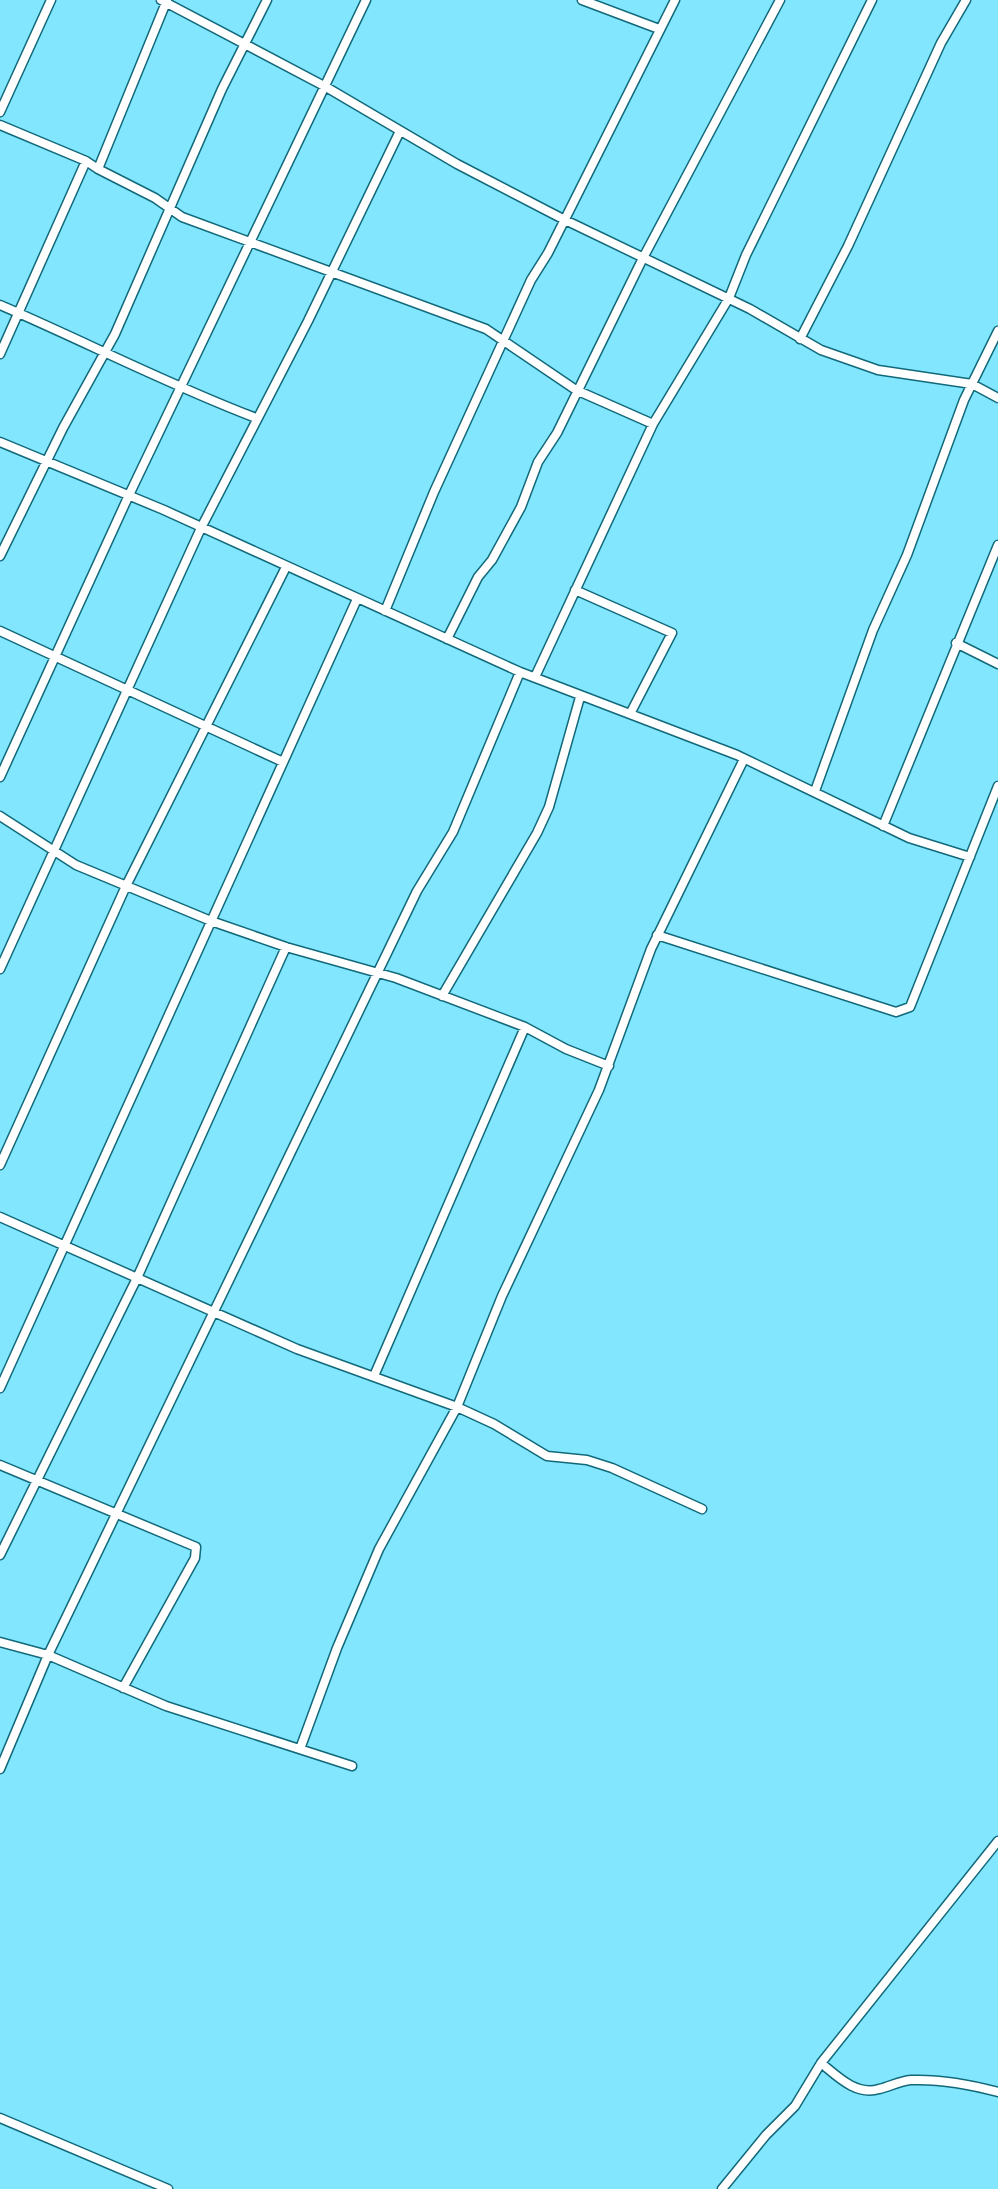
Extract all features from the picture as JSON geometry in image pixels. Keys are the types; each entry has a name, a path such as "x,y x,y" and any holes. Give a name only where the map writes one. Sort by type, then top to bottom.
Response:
{"street":[{"path":"0,112 51,0"},
{"path":"0,556 106,351 172,210 244,45 267,0"},
{"path":"0,777 129,495 366,0"},
{"path":"582,0 659,29"},
{"path":"385,611 434,492 504,341 675,0"},
{"path":"447,639 478,577 492,560 521,507 538,462 557,433 643,258 780,0"},
{"path":"535,677 653,424 729,298 746,255 872,0"},
{"path":"800,339 848,246 941,43 966,0"},
{"path":"98,169 165,1 563,219 729,298 830,354 878,370 972,384 998,398"},
{"path":"0,125 86,161 194,222 251,240 486,329 576,390 653,424"},
{"path":"0,969 128,689 150,633 400,131"},
{"path":"0,354 86,161"},
{"path":"0,305 106,351 180,389 257,418"},
{"path":"814,792 873,630 907,555 972,384 998,331"},
{"path":"0,442 129,495 520,672 744,759 883,826 932,846 970,857"},
{"path":"883,826 998,545"},
{"path":"0,1166 127,886 286,567"},
{"path":"575,590 672,634 630,714"},
{"path":"0,1388 357,599"},
{"path":"0,631 54,659 128,689 283,762"},
{"path":"956,643 998,664"},
{"path":"0,1769 48,1655 417,891 453,832 520,672"},
{"path":"442,996 537,833 549,807 580,697"},
{"path":"300,1749 379,1549 457,1407 502,1296 547,1206 609,1066 657,934 744,759"},
{"path":"657,934 831,992 896,1012 904,1011 910,1007 998,786"},
{"path":"0,816 76,865 211,921 286,947 380,972 525,1027 566,1049 609,1066"},
{"path":"0,1555 137,1278 286,947"},
{"path":"374,1376 525,1027"},
{"path":"0,1216 297,1349 457,1407 494,1424 547,1456 587,1460 612,1468 702,1510"},
{"path":"0,1465 37,1478 196,1547 198,1552 123,1688"},
{"path":"0,1642 48,1655 166,1706 352,1766"},
{"path":"722,2189 766,2135 795,2106 821,2063 998,1841"},
{"path":"821,2063 846,2084 860,2089 876,2090 906,2080 936,2080 998,2092"},
{"path":"0,2118 168,2189"}]}
